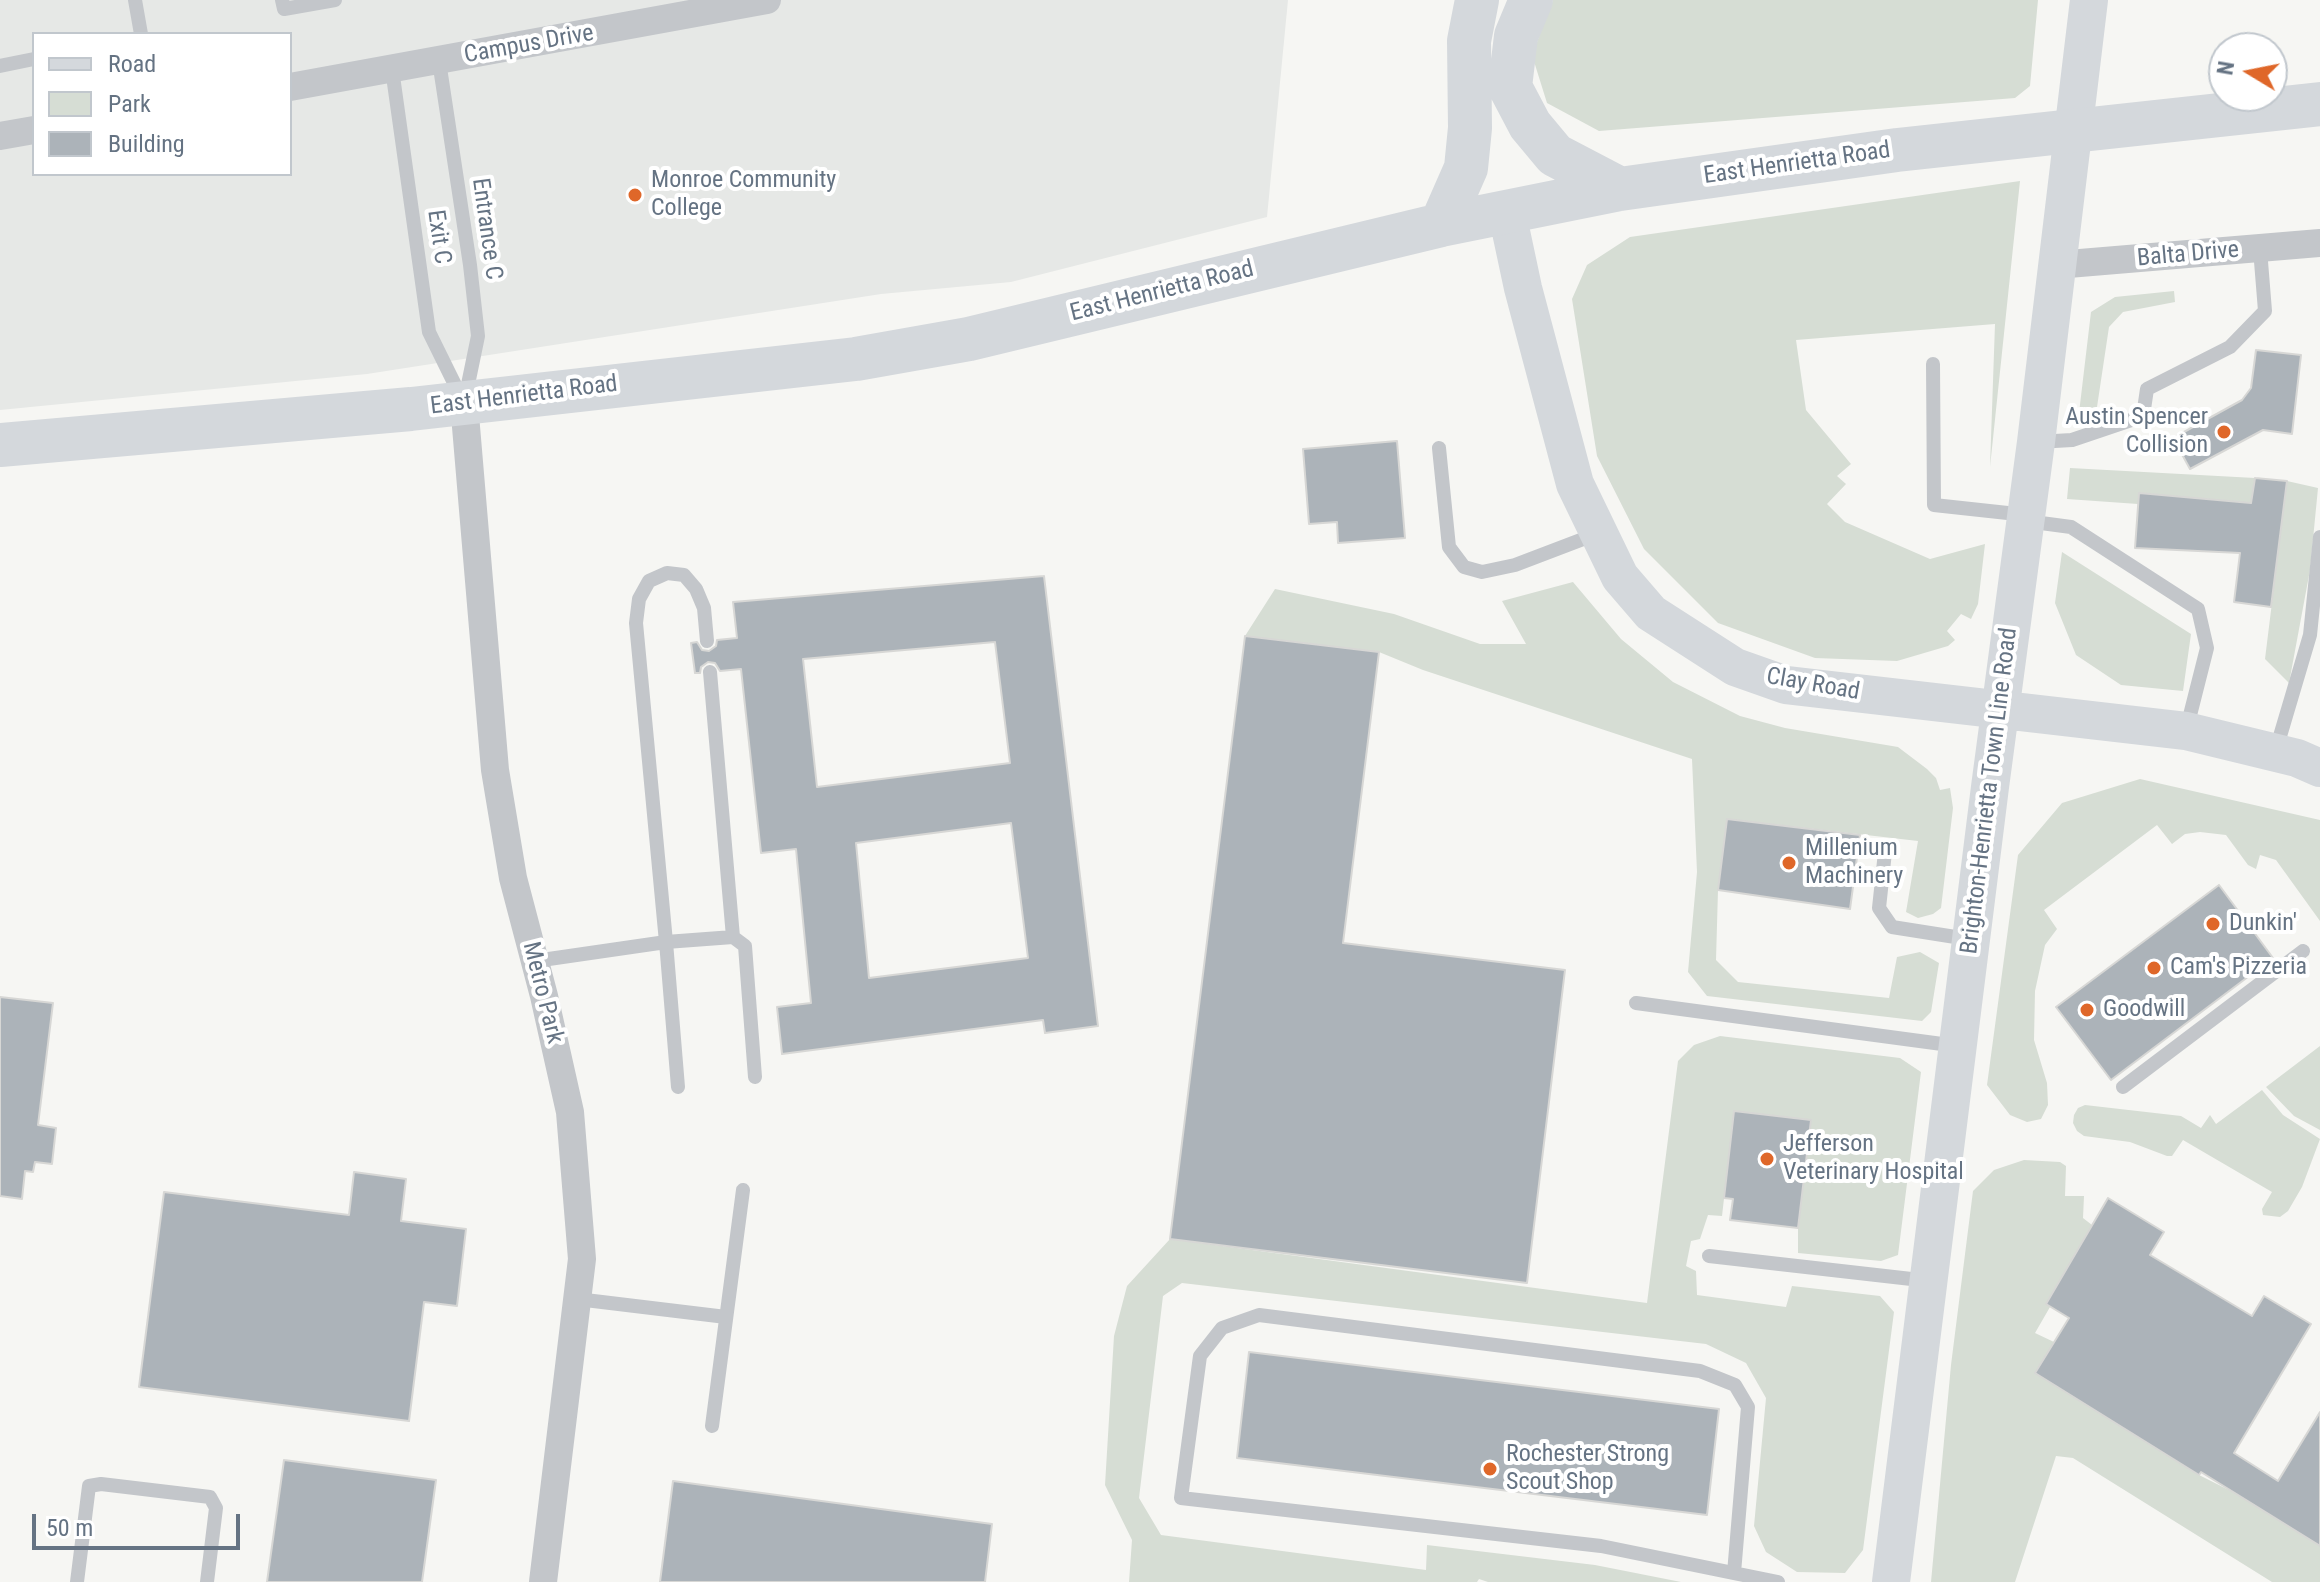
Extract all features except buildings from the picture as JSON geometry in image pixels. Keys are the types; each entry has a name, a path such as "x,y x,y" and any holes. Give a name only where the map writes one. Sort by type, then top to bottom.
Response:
{"main road":[{"path":"1441,225 1466,168 1470,128 1469,41 1477,0"},
{"path":"1531,0 1516,36 1510,87 1530,125 1555,155 1620,189"},
{"name":"East Henrietta Road","path":"0,445 464,403 856,359 955,341 1441,225 1620,189 1897,150 2320,104"}],"street":[{"name":"Campus Drive","path":"292,87 728,4 767,0"},
{"name":"Brighton-Henrietta Town Line Road","path":"1891,1582 2089,0"},
{"path":"0,136 32,130"},
{"name":"Clay Road","path":"1507,213 1523,288 1575,484 1620,577 1651,613 1735,667 1786,685 2186,731 2320,768"},
{"name":"Balta Drive","path":"2056,265 2320,243"},
{"name":"Metro Park","path":"464,403 495,770 513,878 570,1112 582,1259 543,1582"}],"lane":[{"path":"135,0 141,32"},
{"path":"282,0 284,9 335,0"},
{"path":"0,66 32,59"},
{"name":"Entrance C","path":"439,61 478,336 464,403"},
{"name":"Exit C","path":"392,69 429,332 464,403"},
{"path":"2036,442 2072,440 2143,416 2147,389 2230,347 2265,311 2260,249"},
{"path":"1933,364 1934,505 2071,527 2198,609 2207,648 2186,731"},
{"path":"1439,448 1449,547 1464,567 1482,572 1515,565 1599,533"},
{"path":"2274,753 2315,635 2320,537"},
{"path":"678,1087 636,623 639,599 649,581 667,573 684,575 696,589 704,608 707,641"},
{"path":"710,672 733,937"},
{"path":"1885,852 1879,908 1892,927 1971,940"},
{"path":"535,961 666,942 733,937 745,946 755,1077"},
{"path":"2123,1087 2303,951"},
{"path":"1636,1003 1958,1046"},
{"path":"712,1426 743,1190"},
{"path":"1709,1256 1929,1282"},
{"path":"577,1299 726,1317"},
{"path":"1734,1573 1748,1407 1735,1385 1700,1371 1259,1315 1222,1328 1200,1356 1181,1498 1601,1546 1778,1582"},
{"path":"77,1582 89,1486 101,1484 210,1497 216,1508 207,1582"}],"shaded area":[{"name":"Monroe Community College","path":"0,0 1288,0 1267,217 1011,282 881,294 367,374 0,410"}],"green space":[{"path":"1553,0 2038,0 2030,86 2015,98 1599,131 1547,103 1532,55"},
{"path":"2020,181 1990,467 1995,324 1796,340 1806,410 1851,464 1837,476 1846,484 1827,504 1845,522 1930,559 1985,544 1978,604 1971,619 1961,614 1947,631 1955,640 1948,646 1897,661 1815,658 1718,623 1644,549 1597,456 1572,299 1587,265 1630,237"},
{"path":"2174,291 2175,302 2123,312 2109,327 2097,407 2079,413 2091,312 2115,297"},
{"path":"2070,468 2255,478 2251,503 2140,493 2138,504 2067,499"},
{"path":"2287,481 2318,488 2310,570 2289,683 2265,659"},
{"path":"2062,552 2191,634 2183,691 2121,685 2076,655 2055,603"},
{"path":"1573,582 1621,639 1673,682 1740,716 1785,728 1898,747 1936,778 1940,790 1950,788 1953,808 1941,908 1933,914 1918,918 1906,912 1918,841 1728,819 1718,890 1716,960 1738,982 1889,998 1897,957 1920,952 1939,963 1931,1012 1922,1021 1707,996 1688,972 1697,872 1692,759 1423,670 1379,652 1245,636 1275,589 1394,614 1480,644 1526,644 1502,601"},
{"path":"2140,779 2320,820 2320,921 2276,860 2260,855 2256,869 2248,865 2226,835 2185,834 2172,844 2157,825 2044,910 2057,929 2045,945 2035,991 2034,1040 2047,1083 2048,1105 2041,1119 2027,1122 2010,1115 1987,1085 2018,855 2062,803"},
{"path":"1720,1036 1900,1058 1921,1072 1898,1255 1881,1261 1798,1253 1798,1228 1811,1120 1734,1111 1722,1216 1708,1215 1700,1239 1691,1241 1686,1266 1696,1271 1697,1295 1786,1307 1792,1286 1880,1296 1894,1312 1863,1550 1845,1573 1797,1572 1766,1552 1754,1526 1766,1398 1746,1363 1706,1344 1182,1283 1163,1296 1139,1498 1161,1535 1426,1570 1427,1545 1595,1565 1681,1582 1488,1582 1479,1579 1477,1582 1129,1582 1132,1540 1105,1485 1114,1336 1127,1286 1170,1239 1647,1303 1678,1061 1694,1045"},
{"path":"2320,1046 2320,1130 2294,1116 2266,1087"},
{"path":"2262,1090 2283,1115 2320,1139 2302,1187 2288,1211 2280,1217 2263,1215 2262,1209 2272,1192 2183,1140 2172,1156 2167,1156 2130,1142 2084,1136 2073,1123 2078,1108 2085,1105 2181,1116 2201,1128 2210,1115 2216,1124"},
{"path":"2024,1160 2060,1162 2066,1166 2065,1196 2084,1196 2083,1218 2092,1225 2046,1304 2050,1307 2035,1333 2054,1342 2035,1373 2320,1546 2320,1582 2272,1582 2073,1458 2056,1456 2015,1582 1931,1582 1951,1365 1973,1191 1994,1170"}],"place":[{"name":"Monroe Community College","path":"635,195"},
{"name":"Austin Spencer Collision","path":"2224,432"},
{"name":"Millenium Machinery","path":"1789,863"},
{"name":"Dunkin'","path":"2213,924"},
{"name":"Cam's Pizzeria","path":"2154,968"},
{"name":"Goodwill","path":"2087,1010"},
{"name":"Jefferson Veterinary Hospital","path":"1767,1159"},
{"name":"Rochester Strong Scout Shop","path":"1490,1469"}]}
